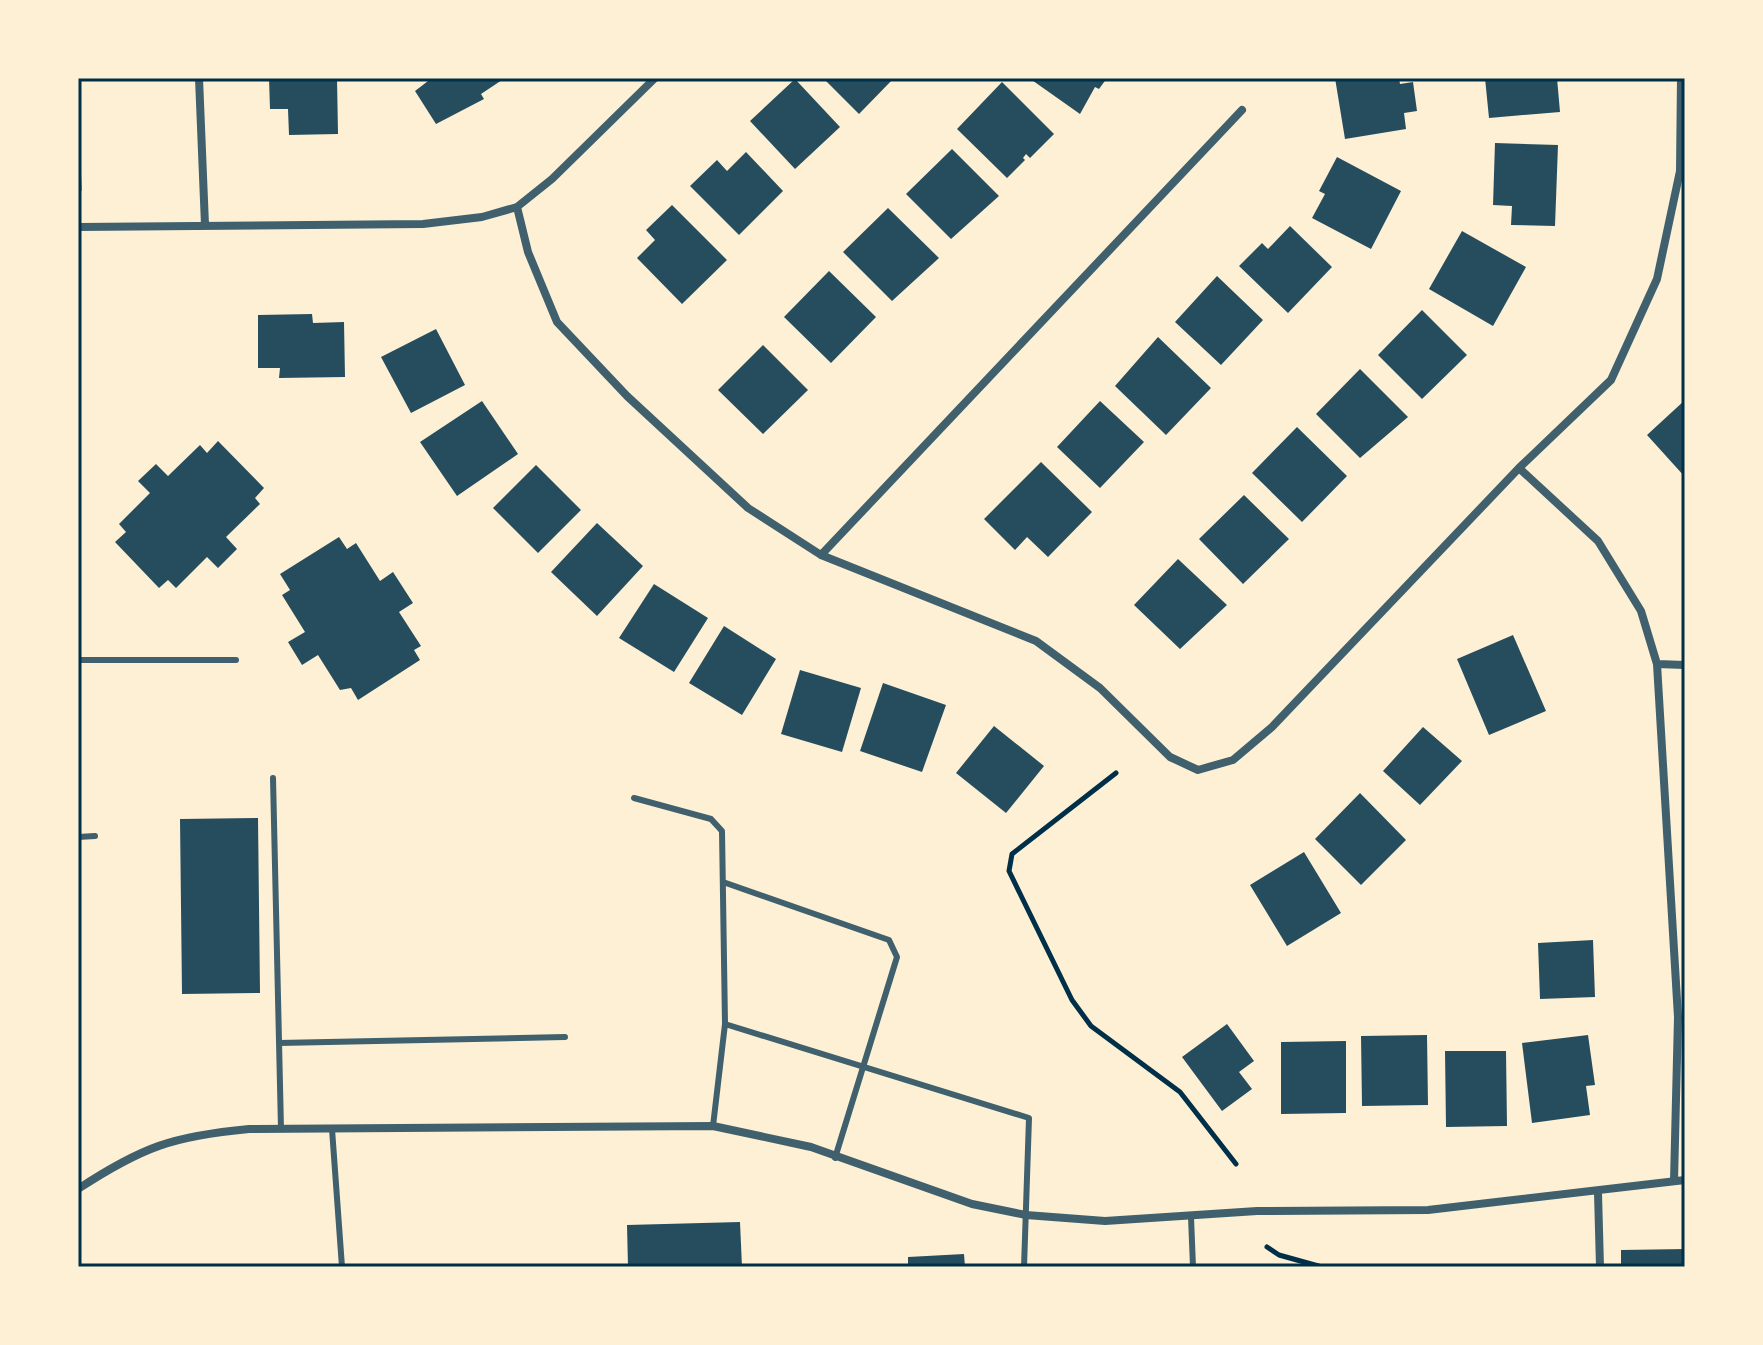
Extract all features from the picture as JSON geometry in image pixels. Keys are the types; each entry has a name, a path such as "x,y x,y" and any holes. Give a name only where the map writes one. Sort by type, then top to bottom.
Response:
{"street":[{"path":"199,78 205,225"},
{"path":"78,227 423,224 482,217 517,207 552,179 655,78"},
{"path":"517,207 528,252 557,322 627,396 748,508 821,555 1036,641 1100,688 1170,757 1198,770 1233,760 1272,727 1519,468 1611,380 1657,279 1680,171 1681,78"},
{"path":"821,555 1242,110"},
{"path":"1519,468 1598,541 1641,611 1657,664 1678,1017 1674,1181"},
{"path":"1657,664 1685,665"},
{"path":"78,1189 125,1158 189,1134 281,1129 713,1126 767,1135 972,1204 1026,1215 1105,1221 1257,1211 1428,1210 1598,1193 1685,1180"},
{"path":"1598,1193 1600,1267"}],"lane":[{"path":"78,660 236,660"},
{"path":"273,778 281,1129"},
{"path":"634,798 718,823 722,831 725,1024 713,1126"},
{"path":"78,837 95,836"},
{"path":"723,882 889,940 895,947 897,957 835,1158"},
{"path":"725,1024 1029,1118 1024,1267"},
{"path":"279,1043 565,1037"},
{"path":"332,1129 342,1267"},
{"path":"1191,1217 1193,1267"}],"path":[{"path":"78,158 79,190"},
{"path":"1116,773 1012,854 1009,871 1072,1000 1091,1026 1180,1092 1236,1164"},
{"path":"1267,1247 1279,1255 1322,1267"}],"building":[{"path":"269,78 337,78 338,134 289,135 288,109 270,109"},
{"path":"432,78 505,78 481,94 484,99 436,124 415,91"},
{"path":"823,78 894,78 859,114"},
{"path":"1029,78 1107,78 1099,89 1095,87 1080,114"},
{"path":"1335,78 1399,78 1400,84 1413,82 1417,111 1404,113 1406,129 1345,139"},
{"path":"1485,78 1557,78 1560,112 1489,118"},
{"path":"795,79 840,127 795,169 750,121"},
{"path":"1002,82 1054,134 1030,158 1026,154 1025,160 1007,178 957,129"},
{"path":"1495,143 1558,145 1555,226 1511,225 1512,206 1493,205"},
{"path":"952,149 999,196 951,239 906,194"},
{"path":"746,152 783,191 739,235 690,186 717,160 727,171"},
{"path":"1337,157 1401,191 1371,249 1312,218 1325,194 1319,191"},
{"path":"672,205 727,260 682,304 637,258 655,240 646,230"},
{"path":"888,208 939,258 892,301 843,252"},
{"path":"1290,226 1332,267 1288,313 1239,266 1262,243 1268,249"},
{"path":"1462,231 1526,267 1493,326 1429,289"},
{"path":"829,271 876,317 831,363 784,317"},
{"path":"1217,276 1263,320 1221,365 1175,322"},
{"path":"1422,310 1467,355 1422,399 1378,355"},
{"path":"312,314 313,323 344,322 345,377 279,378 280,368 258,368 258,315"},
{"path":"436,329 465,385 411,413 381,357"},
{"path":"1158,337 1211,388 1166,435 1115,386"},
{"path":"763,345 808,390 763,434 718,390"},
{"path":"1360,369 1408,417 1360,458 1316,414"},
{"path":"1685,400 1685,477 1647,435"},
{"path":"482,401 518,454 457,496 420,442"},
{"path":"1100,401 1144,442 1100,488 1057,447"},
{"path":"1297,427 1347,476 1302,522 1252,473"},
{"path":"218,441 264,488 255,498 260,504 226,537 237,549 218,568 207,557 176,588 168,580 159,588 115,542 126,532 119,524 150,493 138,481 156,464 168,476 200,445 207,453"},
{"path":"1041,462 1092,512 1048,557 1027,537 1015,550 984,519"},
{"path":"536,465 581,510 538,553 493,508"},
{"path":"1244,495 1289,539 1243,584 1199,539"},
{"path":"597,523 643,566 597,616 551,572"},
{"path":"339,537 347,549 356,543 380,581 393,572 413,603 399,612 421,646 414,650 420,660 358,700 351,688 340,690 318,655 302,665 288,642 305,632 282,595 290,590 280,574"},
{"path":"1178,559 1227,605 1180,649 1134,605"},
{"path":"654,584 708,618 674,672 619,638"},
{"path":"724,626 776,659 742,715 689,683"},
{"path":"1513,635 1546,711 1489,735 1457,659"},
{"path":"800,670 861,688 842,752 781,734"},
{"path":"883,683 946,705 922,772 860,751"},
{"path":"994,726 1044,766 1006,813 956,773"},
{"path":"1423,727 1462,761 1420,805 1383,771"},
{"path":"1360,793 1406,840 1361,885 1315,839"},
{"path":"258,818 260,993 182,994 180,819"},
{"path":"1304,852 1341,913 1287,946 1250,885"},
{"path":"1593,940 1595,997 1540,999 1538,943"},
{"path":"1227,1024 1254,1061 1239,1072 1252,1089 1222,1111 1182,1057"},
{"path":"1427,1035 1428,1105 1362,1106 1361,1036"},
{"path":"1588,1035 1595,1085 1586,1086 1590,1115 1532,1123 1522,1043"},
{"path":"1346,1041 1346,1113 1281,1114 1281,1042"},
{"path":"1445,1051 1506,1051 1507,1126 1446,1127"},
{"path":"740,1222 742,1267 628,1267 627,1225"},
{"path":"1685,1249 1685,1267 1621,1267 1621,1250"},
{"path":"964,1254 965,1267 908,1267 908,1257"}]}
